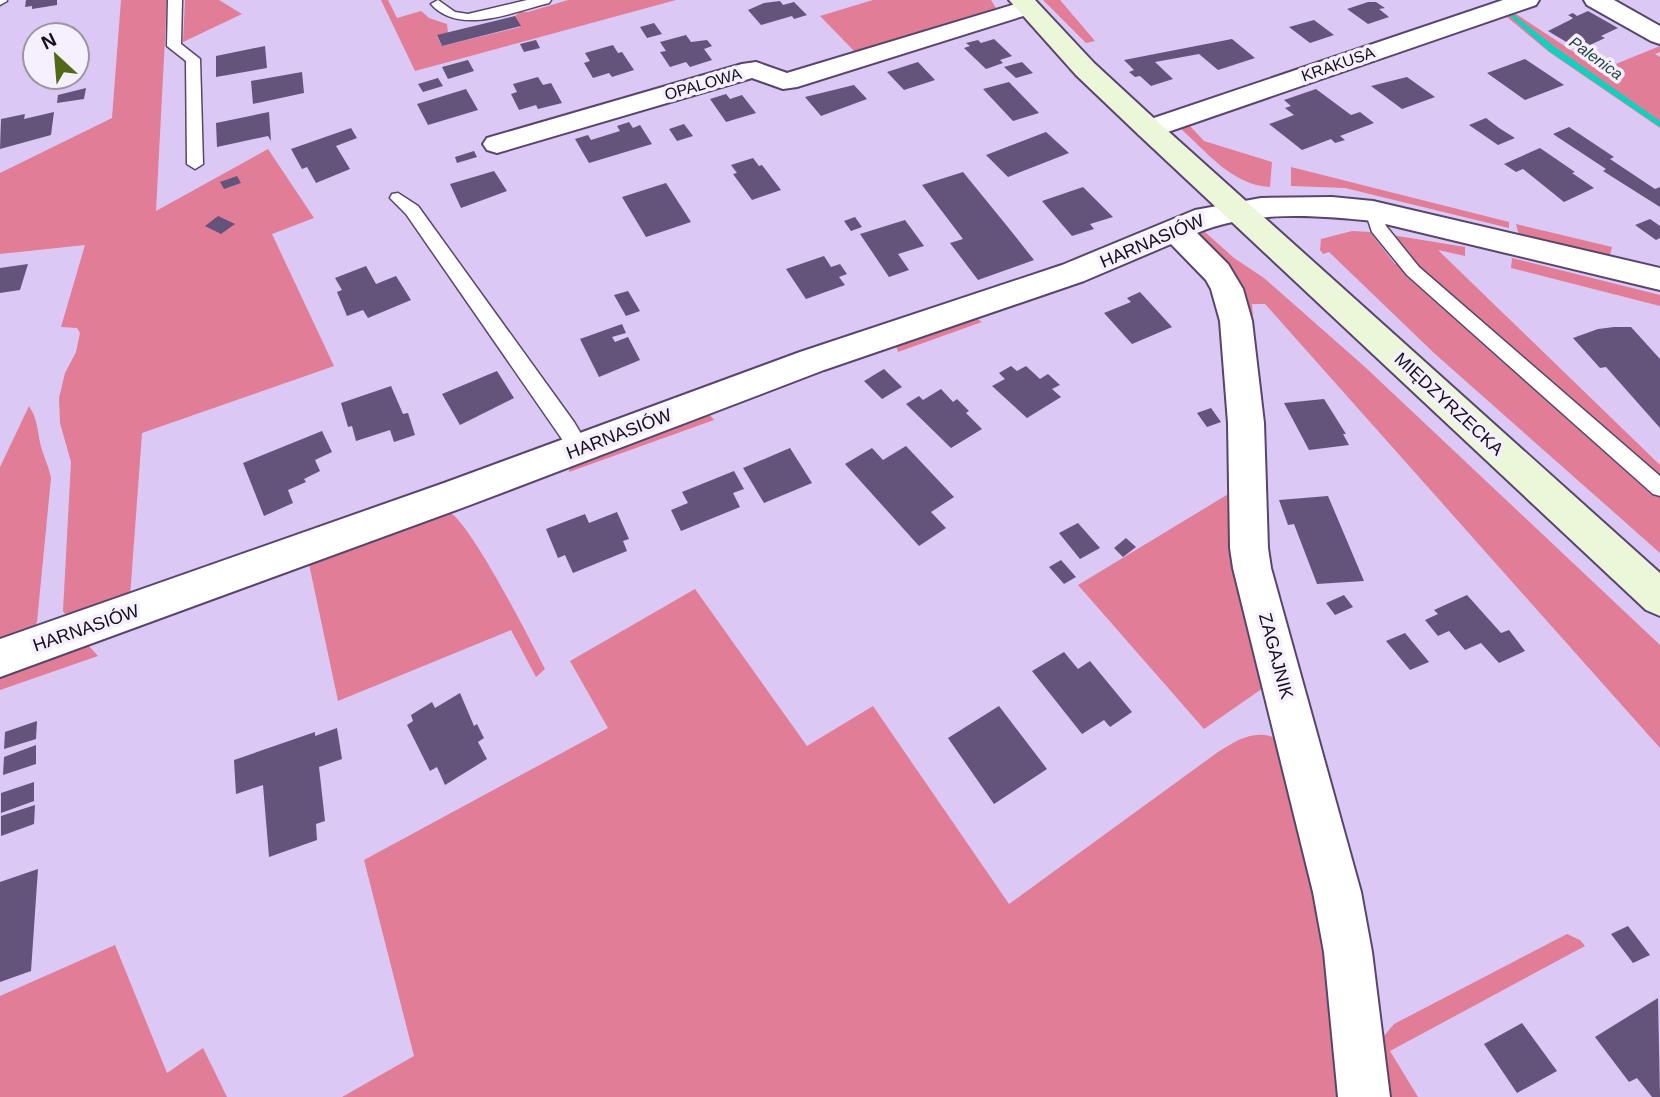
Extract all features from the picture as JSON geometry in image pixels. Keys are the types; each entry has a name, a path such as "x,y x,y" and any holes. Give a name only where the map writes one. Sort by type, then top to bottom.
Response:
{"main road":[{"name":"MIĘDZYRZECKA","path":"1024,4 1085,69 1149,130 1660,598"}],"street":[{"name":"KRAKUSA","path":"1149,130 1527,0"},
{"path":"1596,0 1660,36"},
{"name":"OPALOWA","path":"497,144 751,70 788,81 1024,4"},
{"path":"1238,211 1332,207 1373,211 1660,279"},
{"name":"HARNASIÓW","path":"0,658 580,449 812,361 1073,273 1206,217 1238,211"},
{"name":"ZAGAJNIK","path":"1177,230 1217,272 1227,289 1236,321 1246,423 1249,548 1252,569 1338,892 1348,952 1364,1097"}],"lane":[{"path":"175,0 174,46 194,60 195,164"},
{"path":"437,2 454,0"},
{"path":"437,2 451,15 468,18 544,0"},
{"path":"398,198 412,210 580,449"},
{"path":"1373,211 1378,228 1413,271 1660,488"}],"shaded area":[{"path":"121,0 167,0 156,211 268,149 314,218 272,234 334,366 142,433 130,597 68,618 63,611 71,462 60,423 59,398 80,333 77,328 61,327 85,245 0,254 0,173 112,118"},
{"path":"185,0 219,0 242,14 183,42"},
{"path":"381,0 388,0 397,18 421,11 429,18 447,24 448,33 437,36 442,46 520,27 515,16 520,12 568,0 676,0 415,71"},
{"path":"873,0 991,0 996,8 855,52 820,16"},
{"path":"1043,0 1060,0 1095,41 1086,43"},
{"path":"1510,10 1601,70 1660,46 1660,52 1655,54 1660,57 1660,128 1549,52 1507,17 1472,29 1470,26"},
{"path":"1234,108 1189,125 1204,141 1272,162 1270,187 1256,185 1232,174 1181,129 1182,126"},
{"path":"1291,167 1509,222 1509,228 1345,188 1291,186"},
{"path":"1516,224 1612,247 1610,255 1519,235"},
{"path":"1352,231 1370,232 1395,264 1399,264 1660,496 1660,553 1434,353 1329,252 1323,254 1320,250 1321,239"},
{"path":"1201,232 1205,232 1234,258 1264,278 1365,367 1660,645 1660,748 1265,304 1252,304 1257,366 1200,236"},
{"path":"1392,235 1465,247 1465,256 1438,250 1660,465 1660,481 1411,261"},
{"path":"1512,258 1660,295 1660,306 1511,268"},
{"path":"973,316 982,322 898,352 895,342"},
{"path":"29,406 51,478 37,622 32,631 0,647 0,467"},
{"path":"701,413 709,414 714,420 569,472 570,464"},
{"path":"1230,493 1266,686 1204,729 1078,585"},
{"path":"449,512 459,521 485,559 545,669 536,677 511,630 338,701 309,564"},
{"path":"695,589 807,746 873,706 1009,904 1218,752 1251,736 1273,737 1283,752 1311,856 1333,989 1344,1097 342,1097 414,1056 364,860 608,728 570,661"},
{"path":"73,644 88,645 98,656 0,690 0,672"},
{"path":"1567,934 1580,940 1585,946 1390,1051 1418,1097 1388,1097 1379,1042 1394,1024"},
{"path":"115,945 167,1073 203,1048 227,1097 0,1097 0,996"}],"building":[{"path":"26,0 57,0 57,5 32,9 32,6 25,7"},
{"path":"780,1 783,5 794,2 807,15 794,19 792,16 761,25 748,10 764,3"},
{"path":"1376,2 1385,8 1379,9 1389,17 1368,24 1347,9"},
{"path":"1588,11 1618,28 1590,45 1578,38 1568,43 1548,31 1573,18 1568,15 1573,13 1577,16"},
{"path":"515,16 521,26 442,46 437,35"},
{"path":"1314,20 1334,35 1310,43 1289,27"},
{"path":"654,23 662,34 647,38 640,27"},
{"path":"686,35 691,42 707,40 712,46 704,49 712,60 690,67 686,62 670,67 660,52 666,51 660,42"},
{"path":"994,39 1012,56 1000,60 1003,63 986,69 964,48 970,46 966,43 978,40 981,43"},
{"path":"1232,39 1255,58 1218,70 1199,54 1155,62 1173,79 1151,86 1140,76 1135,77 1129,72 1134,70 1124,60"},
{"path":"536,40 540,48 524,52 520,44"},
{"path":"613,45 618,53 622,52 634,70 612,77 609,73 593,78 584,63 590,61 585,53"},
{"path":"265,46 267,68 216,77 216,56"},
{"path":"1525,59 1564,85 1525,100 1487,73"},
{"path":"468,60 474,71 448,79 442,67"},
{"path":"918,62 935,80 904,90 887,72"},
{"path":"1022,62 1033,73 1016,78 1004,67"},
{"path":"302,72 304,93 253,104 251,81"},
{"path":"538,77 543,85 551,83 562,103 538,109 536,105 519,110 511,94 517,92 513,84"},
{"path":"1407,77 1435,97 1402,109 1371,86"},
{"path":"438,78 443,86 423,92 418,84"},
{"path":"1009,82 1039,113 1013,121 983,89"},
{"path":"854,85 867,99 821,116 805,97"},
{"path":"466,89 478,110 428,125 417,104"},
{"path":"1316,89 1351,115 1360,112 1374,123 1340,136 1345,140 1335,143 1331,139 1302,150 1269,124 1294,115 1285,108 1291,106 1284,100"},
{"path":"85,91 84,99 57,103 58,95"},
{"path":"726,94 730,99 742,95 756,113 726,122 710,99"},
{"path":"54,112 51,135 0,149 1,119 25,114 24,119"},
{"path":"269,112 271,141 268,136 217,147 216,123"},
{"path":"1486,118 1515,138 1498,145 1469,125"},
{"path":"629,122 633,128 640,125 652,144 589,163 575,139 588,135 591,140 620,131 617,126"},
{"path":"684,124 693,136 677,141 669,129"},
{"path":"1569,127 1655,189 1660,187 1660,207 1603,171 1606,169 1553,134"},
{"path":"351,128 357,138 336,146 350,169 316,183 307,167 302,169 291,149"},
{"path":"1046,132 1069,153 1008,177 986,155"},
{"path":"1540,148 1594,188 1564,202 1523,169 1516,172 1504,164"},
{"path":"474,151 477,157 457,163 455,157"},
{"path":"753,158 759,166 762,165 781,190 752,200 733,174 737,173 731,165"},
{"path":"494,171 507,191 461,208 450,184"},
{"path":"963,172 1034,260 978,280 950,243 963,239 922,185"},
{"path":"237,176 241,183 224,189 220,182"},
{"path":"666,183 691,222 646,237 622,197"},
{"path":"1083,187 1113,217 1090,224 1094,229 1072,236 1042,201"},
{"path":"218,216 235,224 221,234 205,226"},
{"path":"855,217 862,227 851,231 844,221"},
{"path":"1650,219 1660,226 1660,238 1656,240 1635,225"},
{"path":"905,220 924,246 898,254 909,270 889,277 860,234"},
{"path":"824,256 831,267 840,264 847,274 839,277 845,285 806,299 786,269"},
{"path":"28,264 20,290 0,293 0,268"},
{"path":"366,266 376,284 396,276 411,300 368,318 363,310 347,316 337,292 342,290 335,278"},
{"path":"628,291 640,311 626,316 614,295"},
{"path":"1140,292 1172,327 1132,344 1104,313 1131,302 1127,298"},
{"path":"622,324 626,333 612,337 615,342 628,337 640,360 599,377 580,339"},
{"path":"1631,327 1660,359 1660,428 1606,367 1600,368 1573,338 1598,329"},
{"path":"1011,366 1017,371 1026,366 1040,379 1048,374 1060,385 1052,389 1061,397 1027,418 992,386 1005,379 999,373"},
{"path":"884,369 902,387 882,399 864,381"},
{"path":"497,371 514,398 460,425 442,394"},
{"path":"391,386 403,414 408,413 415,435 394,442 390,430 356,441 352,426 348,427 341,403"},
{"path":"941,389 953,402 957,399 982,429 951,448 906,404 919,396 923,400"},
{"path":"1324,399 1346,434 1343,434 1349,445 1309,450 1284,403"},
{"path":"1211,408 1221,422 1207,427 1197,413"},
{"path":"322,431 332,452 315,460 320,471 304,479 306,482 288,490 293,503 264,516 243,463"},
{"path":"906,446 954,497 931,512 946,528 919,546 845,464 872,448 883,460"},
{"path":"790,448 812,483 764,503 743,468"},
{"path":"734,471 744,489 733,493 740,507 681,531 671,510 688,503 682,492"},
{"path":"1328,496 1364,581 1317,584 1294,524 1288,525 1279,500"},
{"path":"617,512 629,539 623,541 627,551 573,573 565,555 558,558 546,529 585,514 589,523"},
{"path":"1078,523 1100,548 1080,559 1059,533"},
{"path":"1126,538 1136,547 1123,557 1114,548"},
{"path":"1061,560 1076,577 1064,584 1049,567"},
{"path":"1344,595 1353,607 1335,615 1326,603"},
{"path":"1467,595 1501,633 1509,630 1525,651 1499,663 1481,643 1465,650 1449,631 1438,636 1425,620 1438,614 1434,610"},
{"path":"1405,633 1429,662 1410,670 1386,641"},
{"path":"1064,652 1078,669 1090,661 1132,712 1110,727 1104,720 1082,734 1032,671"},
{"path":"460,693 474,726 477,724 484,738 478,742 487,759 445,785 437,767 430,771 407,725 413,721 411,715 432,702 435,708"},
{"path":"999,706 1047,769 994,804 948,738"},
{"path":"37,721 36,739 4,749 5,732"},
{"path":"337,728 342,759 319,767 325,821 316,824 317,840 269,857 263,785 236,794 234,760 315,732 315,736"},
{"path":"36,745 36,764 3,775 4,757"},
{"path":"34,782 34,801 1,813 1,793"},
{"path":"35,805 34,824 1,836 1,816"},
{"path":"38,869 31,971 0,982 0,882"},
{"path":"1628,926 1650,955 1633,963 1611,934"},
{"path":"1658,998 1660,1097 1652,1097 1637,1078 1629,1082 1595,1037"},
{"path":"1522,1023 1557,1071 1517,1093 1484,1044"}],"waterway":[{"name":"Palenica","path":"1513,16 1552,49 1660,125"}]}
